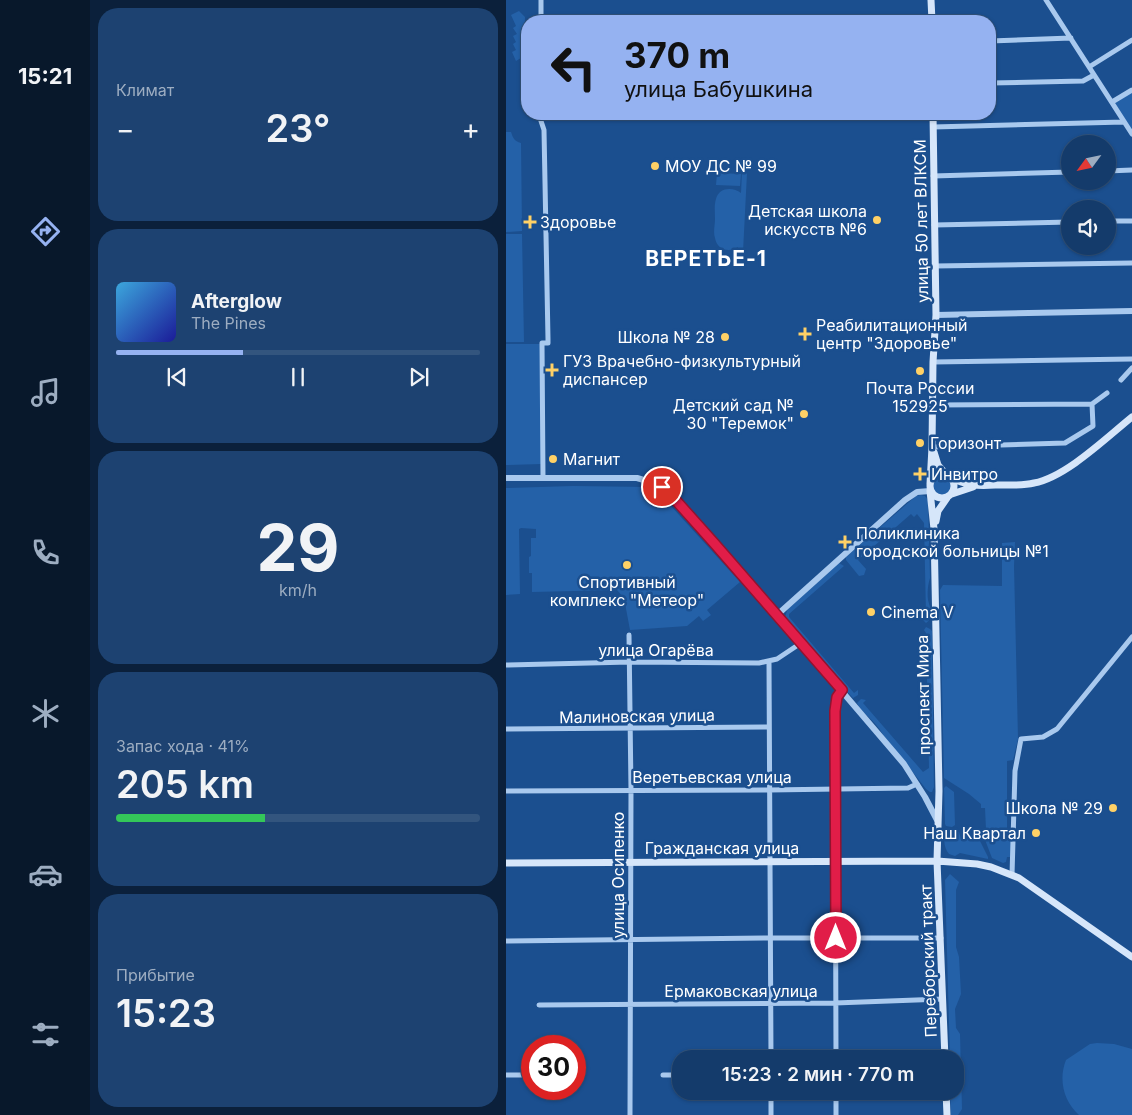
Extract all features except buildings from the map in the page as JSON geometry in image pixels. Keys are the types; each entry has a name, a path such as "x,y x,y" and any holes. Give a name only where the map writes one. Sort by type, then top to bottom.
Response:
{"main road":[{"path":"931,0 932,15"},
{"name":"улица 50 лет ВЛКСМ","path":"930,488 936,315 933,120"},
{"path":"978,486 938,498 930,488 934,476 940,474 961,483 978,486 1033,484 1065,470 1132,417"},
{"name":"улица 50 лет ВЛКСМ","path":"932,447 937,462 954,486 949,496"},
{"name":"проспект Мира","path":"930,488 934,529 939,791 937,861"},
{"name":"проспект Мира","path":"934,529 938,511 949,496"},
{"name":"Гражданская улица","path":"506,863 937,861 977,864 1012,874 1038,890 1132,957"},
{"name":"Переборский тракт","path":"937,861 945,1050"},
{"path":"946,1100 947,1115"}],"street":[{"path":"541,0 541,15"},
{"path":"1046,0 1132,134"},
{"path":"996,41 1071,38"},
{"path":"1090,67 1132,40"},
{"path":"996,83 1083,81 1094,75"},
{"path":"1112,102 1132,90"},
{"path":"541,120 544,130 548,339 548,342 542,343 543,478"},
{"path":"933,127 1124,122"},
{"path":"1116,171 1132,170"},
{"path":"934,176 1061,172"},
{"path":"1116,221 1132,221"},
{"path":"934,224 1061,222"},
{"path":"935,266 1132,263"},
{"path":"936,315 1132,311"},
{"path":"933,362 1132,359"},
{"path":"1121,380 1132,368"},
{"path":"933,405 1092,404 1107,393"},
{"path":"932,447 1065,443 1093,426 1092,404"},
{"path":"506,478 636,478 658,485 676,500 904,764 934,811 938,822"},
{"path":"777,615 905,500 917,492 930,488"},
{"name":"улица Осипенко","path":"629,635 631,790 630,1115"},
{"path":"1012,874 1015,770 1021,739 1043,737 1057,729 1132,637"},
{"name":"улица Огарёва","path":"506,665 630,662 769,662 784,655 801,643"},
{"path":"769,662 771,1050"},
{"path":"836,1050 835,711 837,697 842,690"},
{"name":"Малиновская улица","path":"506,730 768,727"},
{"name":"Веретьевская улица","path":"506,791 908,788 917,784"},
{"path":"922,791 928,798 933,799 939,791"},
{"path":"506,941 941,938"},
{"name":"Ермаковская улица","path":"539,1005 835,1003 943,999"},
{"path":"506,1075 521,1075"},
{"path":"663,1075 672,1075"},
{"path":"771,1100 771,1115"},
{"path":"836,1100 836,1115"}],"shaded area":[{"path":"519,11 523,15 521,15 521,58 516,61 512,52 516,50 513,44 516,42 513,36 517,34 513,28 516,26 511,15"},
{"path":"1132,92 1132,131 1115,103"},
{"path":"506,132 511,132 514,139 521,143 522,231 506,232"},
{"path":"742,172 747,173 743,252 738,252 738,247 727,250 721,248 716,242 714,233 715,201 723,190 730,189 741,193"},
{"path":"717,173 741,174 740,186 716,185"},
{"path":"506,234 522,234 524,342 506,342"},
{"path":"506,344 540,344 541,464 506,465"},
{"path":"942,475 950,478 953,486 950,494 942,497 934,494 931,486 934,478"},
{"name":"Спортивный комплекс \"Метеор\"","path":"573,486 647,487 660,494 740,582 707,610 711,615 703,621 699,616 687,626 630,630 624,598 617,590 532,592 532,573 529,573 529,557 531,556 531,538 536,538 536,529 521,528 519,529 520,594 506,595 506,488"},
{"path":"916,496 925,496 928,500 930,578 928,600 931,615 926,623 922,619 926,615 924,523 917,514 914,517 911,514 858,560 866,569 864,575 859,576 846,560 846,557"},
{"path":"1015,542 1018,739 1013,760 1007,761 1007,831 1013,831 1010,857 1007,857 1006,862 1003,863 992,858 982,832 986,830 985,808 981,808 981,804 969,794 944,778 940,590 943,585 1002,586 1002,543"},
{"path":"839,563 844,566 789,614 789,617 854,693 858,690 858,695 853,698 788,625 785,617 788,608"},
{"path":"926,627 932,631 934,787 932,792 926,789 857,703 861,699 866,700 863,703 923,772 929,768 926,633 924,630"},
{"path":"946,786 954,792 955,825 952,827 945,824 944,788"},
{"path":"948,832 959,832 961,839 970,839 971,835 977,835 988,859 960,853 955,856 949,854 944,843"},
{"path":"950,874 959,882 956,890 956,947 959,957 961,994 955,1009 956,1028 960,1034 960,1050 950,1050 945,880"},
{"path":"1090,1044 1114,1044 1132,1049 1132,1115 1079,1115 1066,1097 1063,1075 1066,1060"},
{"path":"950,1100 962,1100 962,1109 958,1115 951,1115"}],"place":[{"name":"МОУ ДС № 99","path":"655,166"},
{"name":"Детская школа искусств №6","path":"877,220"},
{"name":"Здоровье","path":"530,222"},
{"name":"Реабилитационный центр \"Здоровье\"","path":"805,334"},
{"name":"Школа № 28","path":"725,337"},
{"name":"ГУЗ Врачебно-физкультурный диспансер","path":"552,370"},
{"name":"Почта России 152925","path":"920,371"},
{"name":"Детский сад № 30 \"Теремок\"","path":"804,414"},
{"name":"Горизонт","path":"920,443"},
{"name":"Магнит","path":"553,459"},
{"name":"Инвитро","path":"920,474"},
{"name":"Поликлиника городской больницы №1","path":"845,542"},
{"name":"Спортивный комплекс \"Метеор\"","path":"627,565"},
{"name":"Cinema V","path":"871,612"},
{"name":"Школа № 29","path":"1113,808"},
{"name":"Наш Квартал","path":"1036,833"}],"district":[{"name":"ВЕРЕТЬЕ-1","path":"706,258"}],"route":[{"path":"662,487 714,543 842,690 837,697 835,711 836,938"}]}
